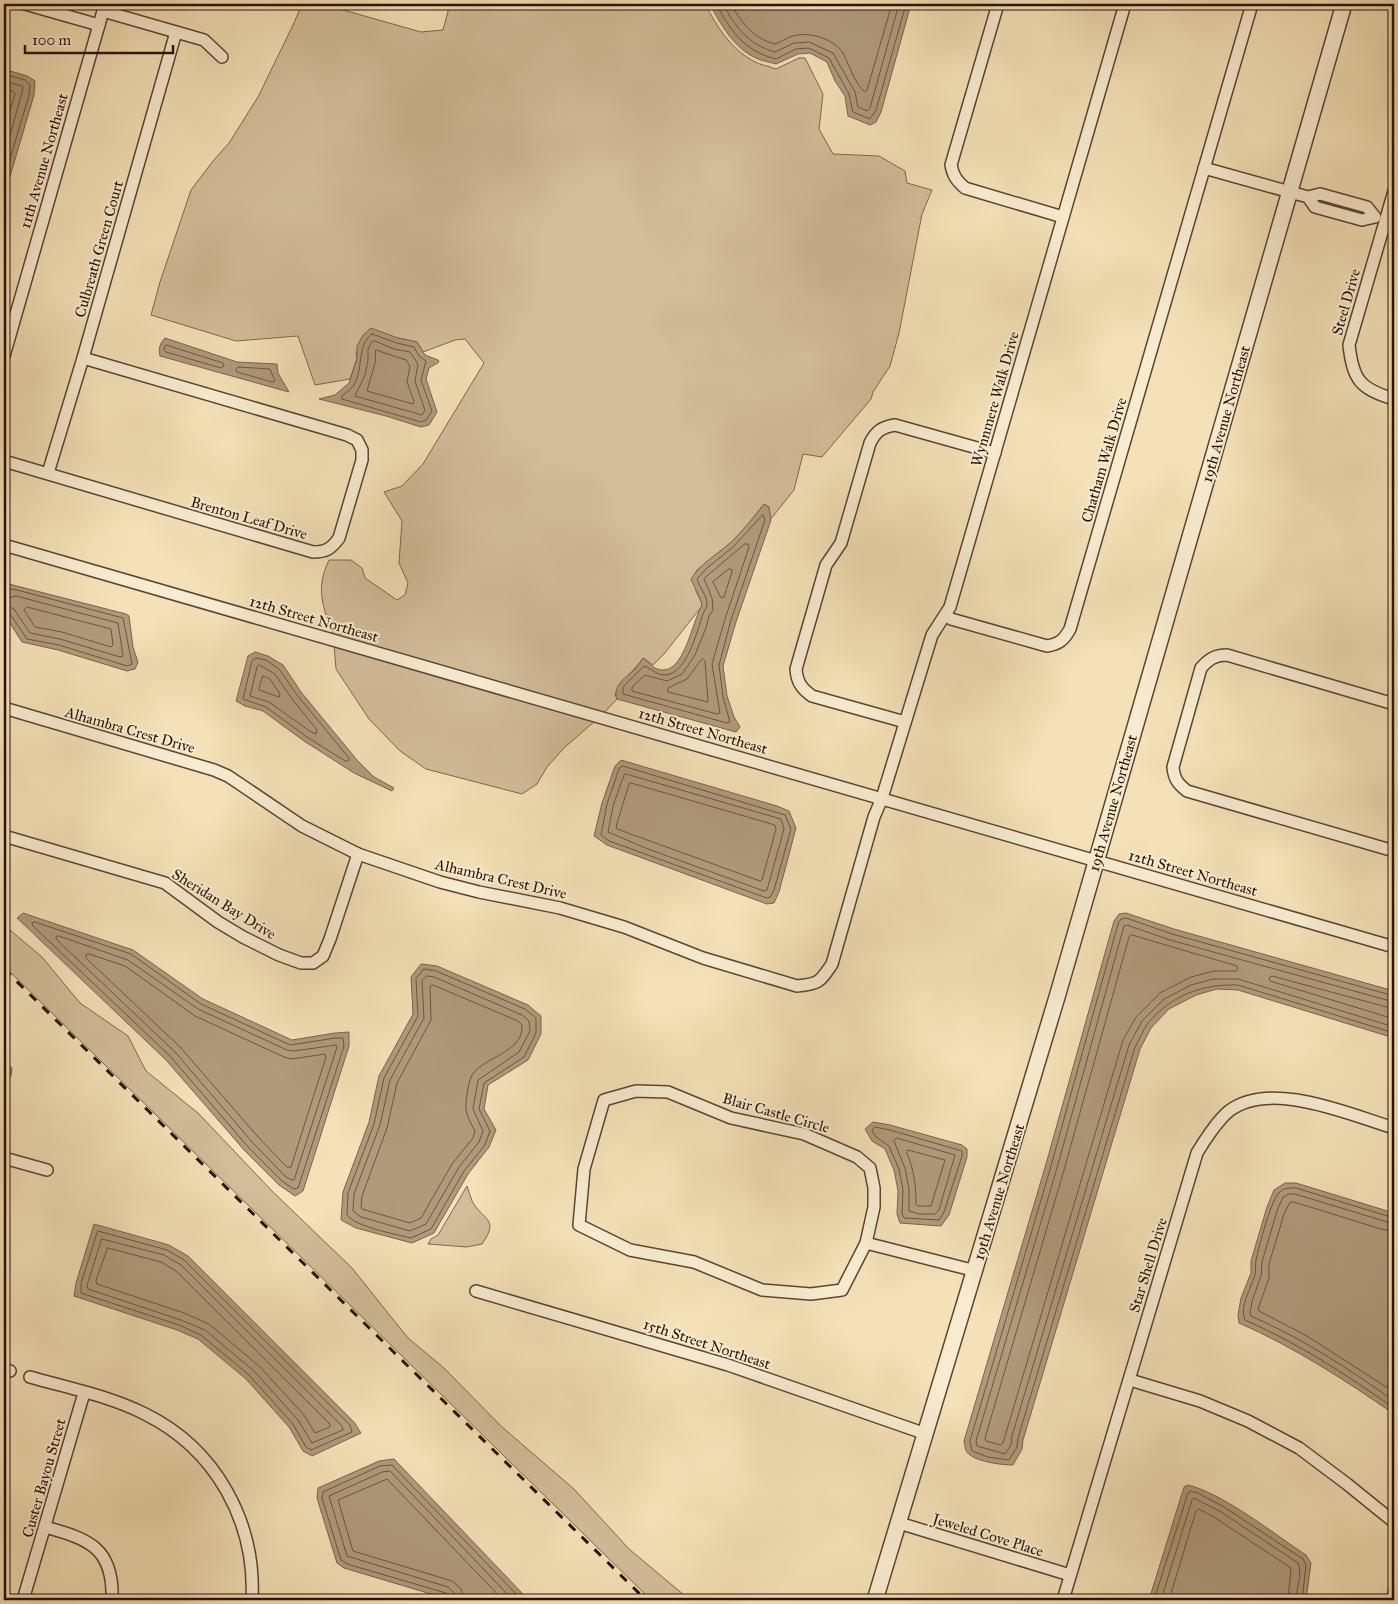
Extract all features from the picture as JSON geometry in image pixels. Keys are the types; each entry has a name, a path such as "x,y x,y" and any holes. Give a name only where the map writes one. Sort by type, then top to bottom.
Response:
{"street":[{"path":"25,4 99,25"},
{"path":"998,4 951,165 953,174 957,181 965,188 1063,217"},
{"name":"Wynnmere Walk Drive","path":"882,798 932,635 946,615 953,598 1125,4"},
{"name":"Chatham Walk Drive","path":"946,615 951,619 1047,646 1058,644 1064,639 1070,629 1252,4"},
{"name":"19th Avenue Northeast","path":"875,1600 976,1271 1097,860 1344,4"},
{"path":"104,7 204,40 222,57"},
{"name":"11th Avenue Northeast","path":"4,356 104,7"},
{"name":"Culbreath Green Court","path":"48,473 83,358 176,32"},
{"path":"1204,168 1308,197 1315,207 1362,220 1381,218"},
{"name":"Steel Drive","path":"1394,191 1381,218 1349,345 1355,375 1365,388 1394,399"},
{"name":"Brenton Leaf Drive","path":"4,461 313,552 323,552 332,548 338,538 362,460 362,450 357,440 346,435 83,358"},
{"path":"905,722 812,696 802,689 797,680 796,669 826,566 842,544 870,443 883,426 895,425 995,453"},
{"name":"12th Street Northeast","path":"4,545 1394,947"},
{"path":"1394,704 1227,656 1217,655 1208,660 1201,668 1173,767 1174,777 1178,785 1187,791 1394,851"},
{"name":"Alhambra Crest Drive","path":"4,708 214,770 228,776 302,826 358,854 440,882 569,911 624,928 703,958 797,986 810,985 821,980 832,964 874,817 882,798"},
{"name":"Sheridan Bay Drive","path":"4,836 165,884 218,922 279,955 301,963 314,963 323,956 358,854"},
{"name":"Blair Castle Circle","path":"636,1091 668,1092 731,1118 804,1134 857,1157 870,1168 874,1188 874,1207 866,1243 842,1290 811,1294 762,1290 694,1262 630,1250 579,1225 584,1169 604,1100 636,1091"},
{"name":"Star Shell Drive","path":"1063,1600 1197,1153 1206,1138 1229,1111 1252,1100 1280,1098 1304,1100 1394,1128"},
{"path":"4,1158 46,1170"},
{"path":"866,1243 976,1271"},
{"name":"15th Street Northeast","path":"476,1291 728,1365 926,1434"},
{"path":"30,1377 128,1406 170,1427 195,1450 217,1476 242,1520 250,1550 253,1587 252,1600"},
{"path":"1130,1380 1200,1401 1248,1421 1299,1448 1394,1522"},
{"name":"Custer Bayou Street","path":"23,1600 84,1393"},
{"name":"Jeweled Cove Place","path":"899,1523 1070,1575"},
{"path":"45,1526 86,1540 98,1551 108,1565 113,1582 112,1600"},
{"path":"1393,1600 1394,1593"}],"shaded area":[{"path":"302,4 322,4 421,32 443,30 450,4 705,4 725,36 737,50 753,61 776,69 799,58 805,58 823,94 819,129 833,154 879,156 905,171 907,183 932,190 922,214 899,333 890,366 873,392 871,399 822,457 803,454 794,490 770,520 769,507 764,504 746,527 729,544 696,571 696,591 702,606 653,665 643,658 621,684 615,694 617,699 604,713 333,634 326,615 321,589 329,560 351,560 362,568 365,578 397,600 405,595 408,583 399,563 402,521 384,492 402,486 423,464 484,363 465,339 455,340 423,352 417,342 398,338 356,352 357,358 350,379 315,385 298,336 236,341 151,315 191,190 229,143 258,97"},
{"path":"334,645 595,721 564,748 547,767 537,784 522,794 426,769 400,751 369,719 336,669"},
{"path":"4,925 42,957 80,1003 128,1036 146,1071 198,1113 273,1192 352,1268 408,1338 444,1368 502,1427 574,1489 629,1549 690,1600 651,1600 4,966"},
{"path":"467,1186 476,1208 490,1224 490,1229 482,1244 467,1247 428,1244 431,1239 438,1235"}],"water":[{"path":"710,4 911,4 881,112 876,122 870,125 848,116 845,96 835,81 827,62 810,53 798,54 776,64 756,58 748,54 735,42"},
{"path":"4,69 27,76 35,81 34,95 4,197"},
{"path":"371,328 398,338 417,342 425,355 438,360 439,362 429,368 426,379 437,412 429,425 421,427 319,399 335,395 349,383 357,359 357,346 363,335"},
{"path":"165,338 237,362 277,364 278,373 289,392 160,356 160,346"},
{"path":"764,504 769,507 771,520 723,666 727,696 734,717 740,727 736,732 617,699 618,685 636,668 643,658 655,668 665,670 673,666 680,658 702,606 691,579 703,565 738,535"},
{"path":"9,584 129,616 133,647 138,662 135,669 127,671 58,650 22,642 4,614 4,590"},
{"path":"255,652 268,656 283,665 301,692 357,760 374,777 394,788 392,791 354,773 304,741 263,711 245,706 236,701 248,656"},
{"path":"621,760 789,811 796,828 779,892 774,903 767,904 607,845 594,836 602,803 615,766"},
{"path":"23,913 133,950 203,999 292,1040 349,1032 349,1046 303,1191 295,1196 279,1185 245,1151 166,1060 17,918"},
{"path":"1126,913 1174,929 1394,991 1394,1038 1238,990 1217,989 1196,995 1169,1009 1151,1028 1140,1049 1023,1440 1022,1449 1013,1465 997,1464 968,1454 964,1441 1046,1164 1114,921 1119,914"},
{"path":"421,964 437,966 528,1005 541,1016 541,1034 528,1060 488,1085 484,1109 496,1130 489,1147 468,1174 434,1233 412,1243 356,1228 341,1220 343,1192 369,1122 379,1076 413,1014 411,977"},
{"path":"4,1060 12,1068 11,1076 6,1082 4,1082"},
{"path":"873,1122 962,1145 967,1149 967,1157 949,1215 941,1226 900,1223 897,1214 898,1191 894,1170 885,1149 872,1141 865,1129"},
{"path":"1285,1183 1296,1183 1394,1213 1394,1414 1319,1365 1239,1323 1238,1315 1241,1298 1251,1273 1251,1261 1267,1207 1274,1190"},
{"path":"94,1224 169,1245 188,1256 354,1422 361,1433 312,1456 303,1451 289,1427 246,1379 198,1339 177,1330 74,1296 76,1283"},
{"path":"394,1459 521,1592 525,1600 451,1600 344,1568 337,1563 317,1498 318,1488 379,1461"},
{"path":"1188,1485 1233,1506 1306,1555 1311,1563 1306,1600 1149,1600 1184,1487"}],"railway":[{"path":"4,969 646,1600"}]}
